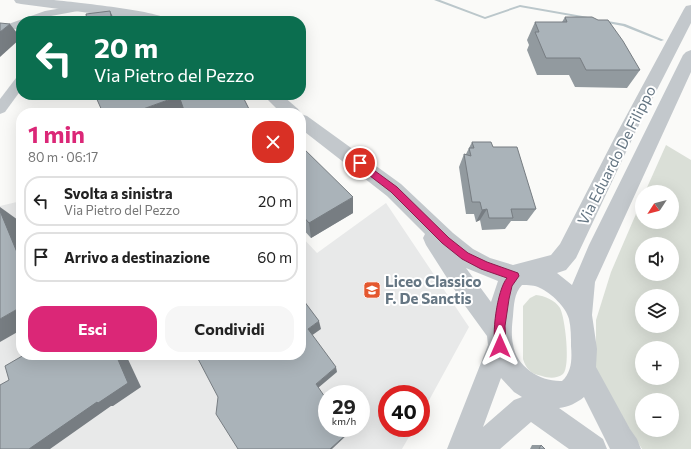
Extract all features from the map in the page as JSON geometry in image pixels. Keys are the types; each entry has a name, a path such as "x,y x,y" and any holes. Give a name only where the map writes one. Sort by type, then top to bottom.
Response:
{"street":[{"path":"20,0 145,16"},
{"path":"41,16 74,8"},
{"path":"68,16 74,8"},
{"name":"Via Eduardo De Filippo","path":"516,275 558,263 568,251 626,133 691,9"},
{"path":"0,31 16,25"},
{"name":"Via Eduardo De Filippo","path":"580,315 584,282 691,55"},
{"path":"0,109 16,88"},
{"path":"277,100 286,108"},
{"path":"306,124 394,190 418,214 465,256 484,266 516,275 530,274 548,280 567,296 580,315 585,358 583,369 572,391 560,395 541,392 520,382 505,361 500,339 418,214"},
{"path":"461,449 500,339 504,299 508,284 516,275"},
{"path":"583,369 620,439 627,449"},
{"path":"480,449 524,410 532,408 543,413 593,449"}],"shaded area":[{"path":"666,145 691,160 691,449 642,449 596,375 596,320 611,272 635,216 635,229 679,229 679,185 648,185"},
{"name":"Liceo Classico F. De Sanctis","path":"16,202 16,360 306,360 306,241 317,253 386,203 469,327 430,398 430,385 378,385 378,437 409,437 402,449 0,449 0,206"},
{"path":"536,295 546,297 553,301 558,305 562,313 567,362 563,374 558,377 550,378 535,374 527,368 523,359 523,306 530,298"}],"building":[{"path":"110,11 111,16 86,16 86,14"},
{"path":"565,17 592,17 598,20 608,20 623,41 640,70 586,70 580,58 546,58 535,32 539,32 535,22 567,22"},
{"path":"0,23 10,24 0,32"},
{"path":"97,100 168,100 146,108 101,108"},
{"path":"180,100 244,100 248,108 183,108"},
{"path":"472,142 491,142 493,147 517,147 536,209 511,209 513,218 489,218 487,209 482,210 480,202 472,202 464,154 471,156 469,148 474,148"},
{"path":"306,151 353,197 309,223 306,220"},
{"path":"0,211 16,250 16,310 0,319"},
{"path":"306,304 319,321 308,329 336,367 316,384 318,387 318,437 343,437 330,449 238,449 216,414 218,397 199,360 306,360"},
{"path":"16,360 118,360 128,383 98,403 97,402 29,449 0,449 0,385 9,380 5,366"},
{"path":"541,445 545,449 539,449"}],"waterway":[{"path":"436,0 485,18 520,6 588,18"},
{"path":"603,21 624,25 662,40"}],"place":[{"name":"Liceo Classico F. De Sanctis","path":"372,290"}],"route":[{"path":"360,163 394,190 418,214 465,256 484,266 514,276 508,284 504,299 500,326 500,346"}]}
